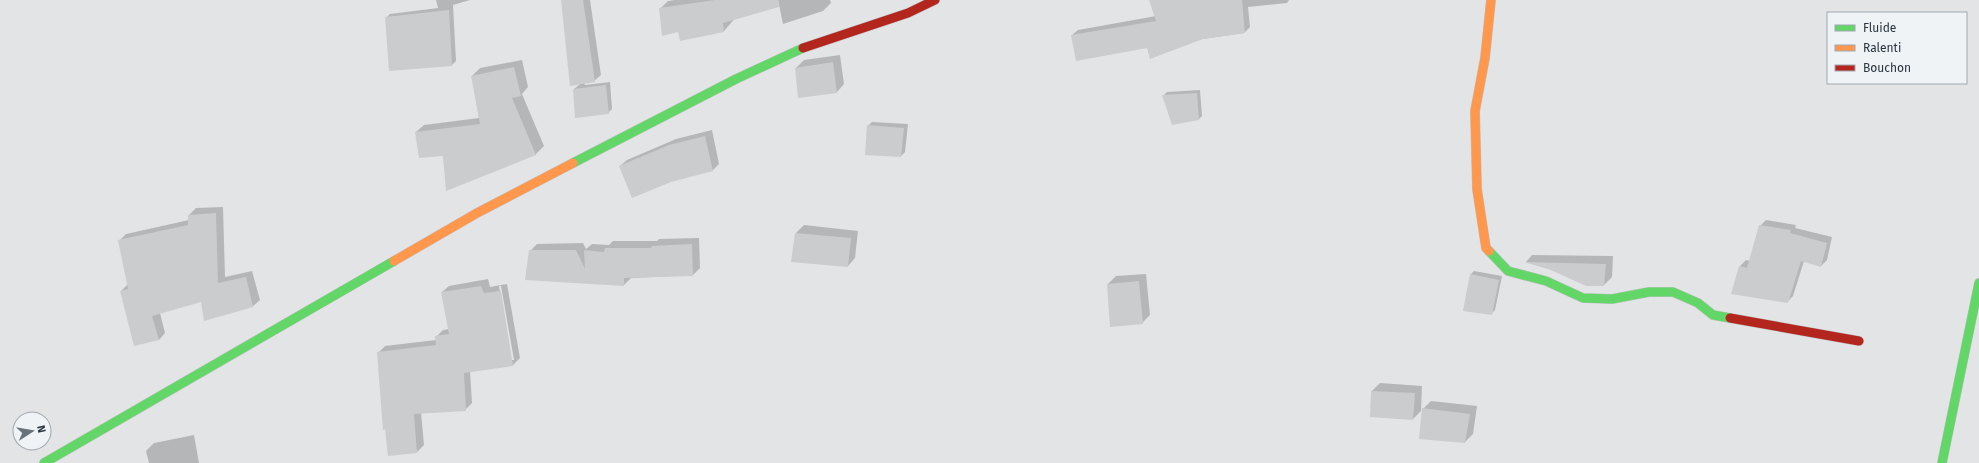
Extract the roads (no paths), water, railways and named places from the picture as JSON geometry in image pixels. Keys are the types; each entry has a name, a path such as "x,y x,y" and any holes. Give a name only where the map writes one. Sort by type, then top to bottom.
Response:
{"street":[{"path":"44,463 477,213 736,79 796,50 908,13 935,0"},
{"path":"1491,0 1485,58 1475,111 1478,189 1486,248 1508,271 1546,281 1583,298 1612,299 1649,292 1673,292 1698,303 1713,315 1859,341"},
{"path":"1942,463 1979,283"}]}
